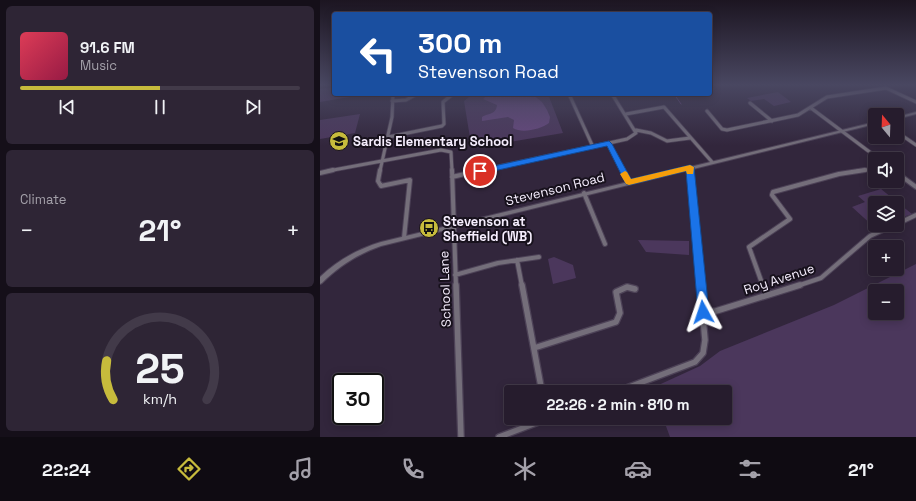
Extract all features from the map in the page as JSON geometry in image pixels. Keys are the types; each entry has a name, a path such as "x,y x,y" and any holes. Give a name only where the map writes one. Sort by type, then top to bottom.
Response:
{"street":[{"path":"392,105 388,137 378,181 381,186 410,180 404,238"},
{"path":"388,137 442,126 444,124 443,105"},
{"path":"574,105 593,147"},
{"path":"620,105 636,130 651,133 668,141 690,138"},
{"path":"753,105 772,121"},
{"path":"707,111 725,130 792,117 815,105"},
{"path":"626,114 664,107 712,162"},
{"path":"811,108 870,152"},
{"path":"904,116 916,113"},
{"name":"Stevenson Road","path":"320,281 354,254 371,247 584,193 868,125"},
{"path":"452,177 609,144 632,137 636,130"},
{"path":"904,137 916,145"},
{"path":"609,144 629,182"},
{"name":"School Lane","path":"383,160 441,150 448,150 451,152 461,437"},
{"path":"320,173 383,160"},
{"path":"634,385 695,362 701,357 704,348 703,312 690,167"},
{"path":"766,295 749,247 790,219 772,195 773,192 839,174 868,170"},
{"path":"904,178 916,187"},
{"path":"584,193 605,244"},
{"path":"904,221 916,215"},
{"name":"Roy Avenue","path":"703,312 716,311 821,278 870,236 879,232"},
{"path":"456,275 517,260 539,257"},
{"path":"517,260 541,385"},
{"path":"534,348 616,322 620,313 616,292 627,287 635,289"},
{"path":"499,437 530,425"}],"shaded area":[{"path":"465,105 552,105 563,133 480,147 471,144"},
{"path":"497,105 544,105 550,117 549,123 536,129 521,131 513,128 514,120 508,117 482,121 482,117 495,111"},
{"path":"360,114 355,133 320,139 320,120"},
{"path":"881,189 890,196 868,196 868,222 852,207 865,202 858,196"},
{"path":"904,208 912,214 904,217"},
{"path":"638,240 689,241 689,255 646,252"},
{"path":"554,257 573,265 576,278 553,284 548,259"},
{"path":"916,264 916,437 670,437 666,425 732,425 732,385 659,385 700,366 720,351 834,305 868,288 868,320 904,320 904,284 876,284 892,276 904,276 904,270"}],"slow traffic":[{"path":"625,174 629,182 690,167 690,172"}],"place":[{"name":"Sardis Elementary School","path":"339,141"},
{"name":"Stevenson at Sheffield (WB)","path":"429,228"}],"route":[{"path":"480,171 609,144 629,182 690,167 703,312"}]}
